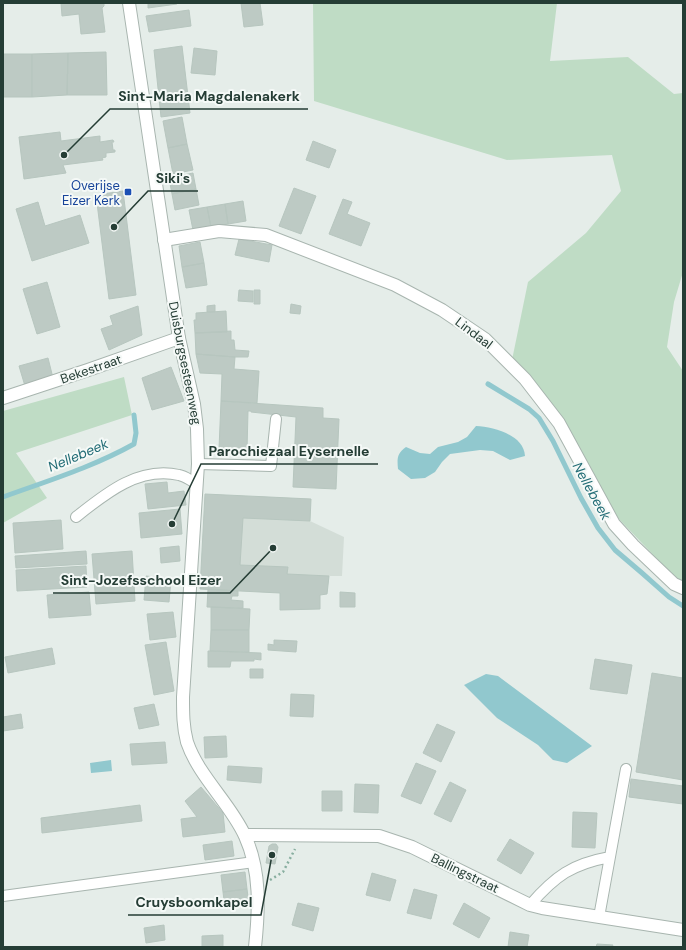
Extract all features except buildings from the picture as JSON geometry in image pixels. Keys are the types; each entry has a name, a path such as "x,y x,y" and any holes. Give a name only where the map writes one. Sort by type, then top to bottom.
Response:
{"street":[{"name":"Duisburgsesteenweg","path":"129,3 178,338 194,404 198,428 198,464 183,697 183,722 187,742 193,757 231,812 245,836 254,862 258,887 258,924 255,947"},
{"name":"Lindaal","path":"164,240 219,231 266,235 395,285 442,310 485,339 526,379 559,423 614,524 633,545 674,584 683,588"},
{"name":"Bekestraat","path":"3,398 178,338"},
{"name":"Ballingstraat","path":"245,836 379,836 412,847 530,905 683,930"}],"lane":[{"path":"198,464 272,466 276,419"},
{"path":"76,517 104,494 129,480 156,473 181,475 196,483"},
{"path":"598,917 626,769"},
{"path":"530,905 546,887 567,871 591,860 610,857"},
{"path":"3,896 254,862"}],"path":[{"path":"258,887 283,872 302,836"}],"shaded area":[{"path":"205,494 311,499 310,521 344,537 342,576 329,576 327,594 320,595 320,609 280,610 280,593 200,589"}],"green space":[{"path":"313,3 557,3 550,61 628,57 674,94 683,93 683,272 674,302 667,347 683,371 683,586 618,518 566,425 512,360 528,282 586,233 621,191 612,155 507,160 314,101"},
{"path":"124,377 132,415 16,453 47,498 3,523 3,411"}],"water":[{"path":"476,426 499,430 514,438 523,449 525,456 510,460 493,451 480,450 450,454 435,472 425,478 411,479 398,469 398,456 406,447 420,453 430,454 438,447 458,442 467,437"},
{"path":"486,674 498,676 592,746 567,763 553,760 538,745 497,718 464,685"},
{"path":"111,760 112,771 91,773 90,763"}],"waterway":[{"name":"Nellebeek","path":"488,384 529,409 539,418 553,441 581,498 598,528 615,550 669,597 683,606"},
{"name":"Nellebeek","path":"3,497 86,467 134,444 136,433 134,415"}],"place":[{"name":"Sint-Maria Magdalenakerk","path":"64,155"},
{"name":"Overijse Eizer Kerk","path":"128,192"},
{"name":"Siki's","path":"114,227"},
{"name":"Parochiezaal Eysernelle","path":"172,524"},
{"name":"Sint-Jozefsschool Eizer","path":"273,548"},
{"name":"Cruysboomkapel","path":"272,855"}]}
